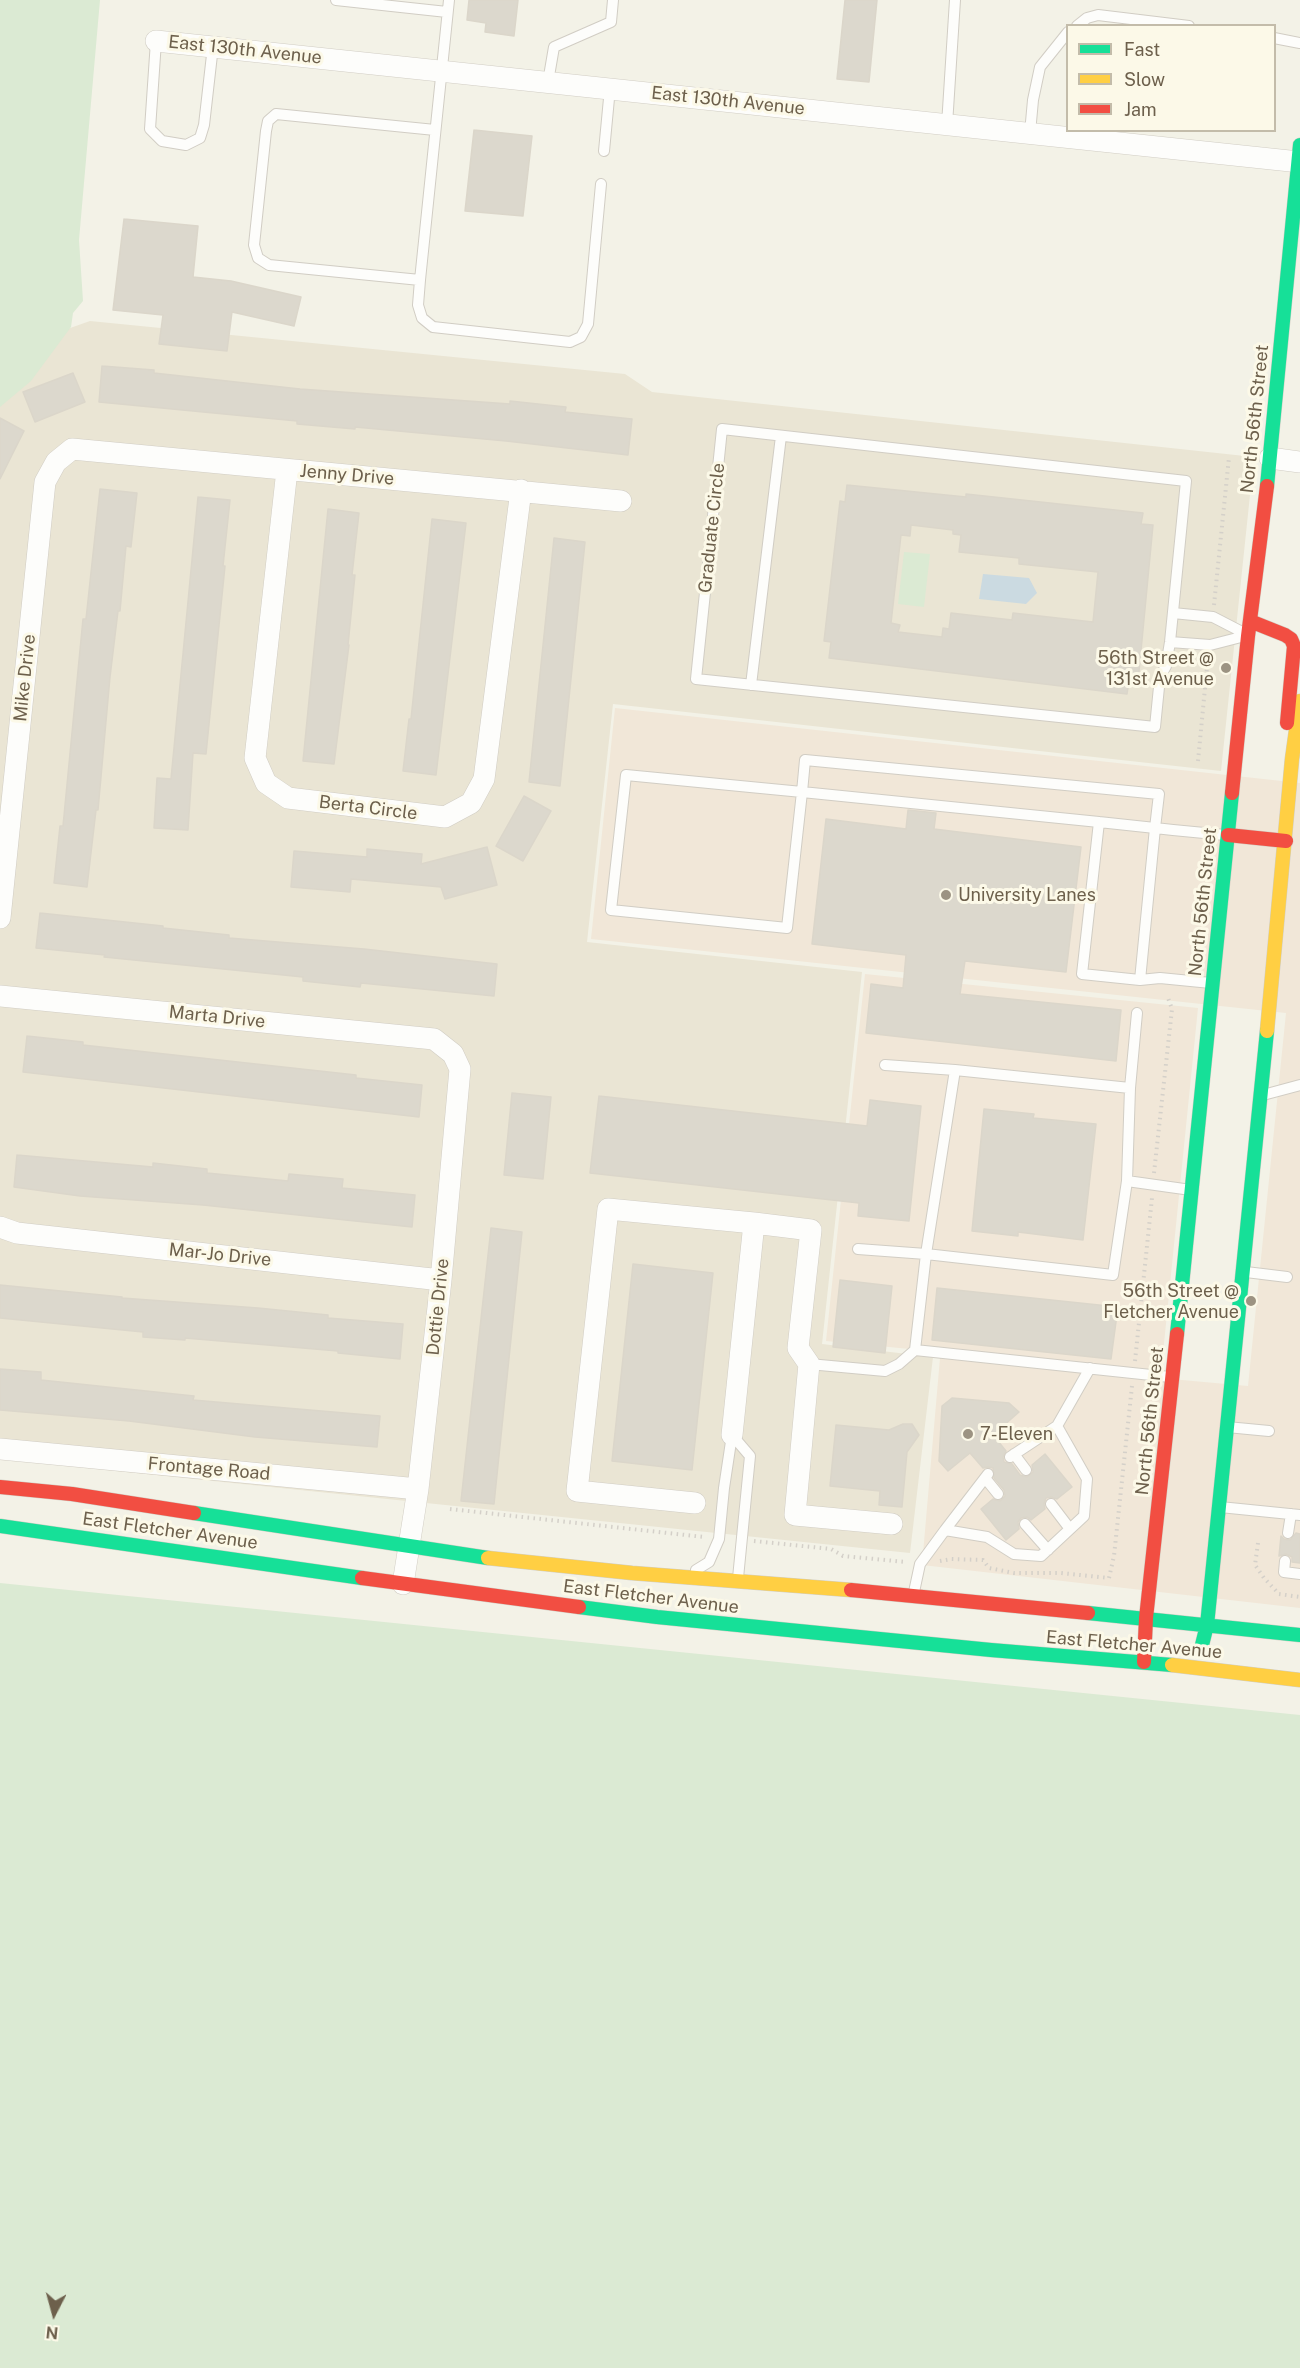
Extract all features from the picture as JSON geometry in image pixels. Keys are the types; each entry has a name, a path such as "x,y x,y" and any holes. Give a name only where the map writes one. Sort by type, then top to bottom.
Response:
{"main road":[{"name":"North 56th Street","path":"1144,1662 1146,1618 1173,1377 1248,636 1270,458 1299,156"},
{"path":"1250,621 1285,635 1291,639 1294,646 1286,729 1292,759"},
{"path":"1197,1668 1207,1625 1244,1272 1292,759 1300,701"},
{"path":"1228,835 1286,841"},
{"name":"East Fletcher Avenue","path":"0,1487 72,1494 487,1558 738,1582 914,1594 1300,1635"},
{"name":"East Fletcher Avenue","path":"0,1526 75,1534 403,1584 657,1617 991,1650 1144,1662 1300,1680"}],"street":[{"name":"East 130th Avenue","path":"156,41 947,125 1299,156"},
{"name":"Jenny Drive","path":"72,449 621,501"},
{"name":"Mike Drive","path":"0,918 7,788 45,482 56,462 72,449"},
{"path":"1270,458 1300,462"},
{"name":"Berta Circle","path":"287,470 255,758 266,783 288,798 445,817 471,802 483,779 521,490"},
{"name":"Marta Drive","path":"0,996 434,1039"},
{"name":"Dottie Drive","path":"403,1584 418,1489 441,1280 460,1069 453,1054 434,1039"},
{"path":"695,1503 577,1491 609,1209 811,1230 798,1348 808,1364 795,1515 892,1524"},
{"path":"732,1435 754,1223"},
{"name":"Mar-Jo Drive","path":"0,1227 16,1233 441,1280"},
{"name":"Frontage Road","path":"0,1449 418,1489"}],"lane":[{"path":"336,0 447,12"},
{"path":"449,0 420,280 418,305 422,318 433,327 570,342 581,337 588,324 601,184"},
{"path":"548,82 554,47 611,22 613,0"},
{"path":"947,125 955,0"},
{"path":"1080,24 1087,18 1098,15 1172,24"},
{"path":"1030,133 1033,100 1040,67 1066,34"},
{"path":"1276,38 1300,43"},
{"path":"156,41 150,129 162,141 186,145 200,138 204,124 213,46"},
{"path":"604,151 610,88"},
{"path":"420,280 268,265 258,258 254,245 266,131 268,121 276,114 435,130"},
{"name":"Graduate Circle","path":"722,429 1186,481 1173,613 1166,666 1160,677 1155,727 696,679 722,429"},
{"path":"751,684 781,436"},
{"path":"1173,613 1213,617 1248,636"},
{"path":"1170,642 1210,645 1248,636"},
{"path":"1140,980 1155,828 1159,794 805,759 802,792 788,928 611,910 626,775 802,792 1155,828 1228,835"},
{"path":"1099,822 1082,974 1140,980 1160,978 1213,983"},
{"path":"858,1249 926,1254 1113,1275 1127,1181 1130,1088 1137,1013"},
{"path":"885,1065 1130,1088"},
{"path":"808,1364 885,1371 899,1364 915,1350 926,1254 955,1071"},
{"path":"1259,1096 1300,1084"},
{"path":"1127,1181 1192,1190"},
{"path":"1244,1272 1287,1277"},
{"path":"915,1350 1173,1377"},
{"path":"1026,1470 1012,1456 1057,1426 1090,1368"},
{"path":"945,1530 987,1536 1014,1554 1041,1556 1048,1550 1084,1516 1087,1479 1057,1426"},
{"path":"1226,1427 1269,1431"},
{"path":"686,1577 709,1562 719,1539 732,1435"},
{"path":"732,1435 750,1456 738,1582"},
{"path":"914,1594 920,1564 986,1476 998,1494"},
{"path":"1051,1504 1070,1529"},
{"path":"1219,1507 1295,1515 1288,1533"},
{"path":"1025,1524 1048,1550"},
{"path":"1285,1561 1284,1572 1300,1574"}],"path":[{"path":"450,1509 719,1539"},
{"path":"742,1540 831,1549 843,1556 889,1561"}],"shaded area":[{"path":"90,321 625,374 652,392 1254,457 1221,771 613,704 587,942 862,972 822,1344 933,1357 910,1553 0,1459 0,357 5,351"},
{"path":"983,574 1029,578 1037,593 1026,604 979,599"},
{"path":"615,708 1300,783 1300,1608 922,1565 940,1358 1248,1386 1286,1013 591,939"},
{"path":"865,974 1198,1008 1161,1373 826,1341"}],"green space":[{"path":"0,0 100,0 79,240 83,301 73,313 71,327 31,381 0,407"},
{"path":"904,552 930,554 924,607 898,604"},
{"path":"0,1583 1300,1715 1300,2368 0,2368"}],"building":[{"path":"469,0 518,0 514,36 485,32 486,23 467,20"},
{"path":"845,0 877,0 869,82 837,79"},
{"path":"474,130 532,136 523,216 465,211"},
{"path":"124,219 198,226 193,277 231,281 301,297 294,326 232,312 227,351 159,344 163,315 113,310"},
{"path":"102,366 154,370 154,373 300,389 510,404 510,401 566,407 565,412 632,419 628,455 506,441 297,424 297,421 99,402"},
{"path":"73,373 85,402 35,422 23,392"},
{"path":"0,418 24,431 0,479"},
{"path":"847,485 966,497 966,494 1143,513 1141,524 1153,525 1138,682 1129,681 1127,694 829,658 831,642 824,641 840,501 845,502","holes":["911,525 953,530 953,534 961,535 959,552 1019,558 1019,564 1098,572 1093,622 1013,613 1012,620 951,613 949,629 943,628 942,637 898,632 900,625 891,623 901,535 910,536"]},
{"path":"100,489 137,493 131,547 126,546 120,611 118,611 110,677 98,810 96,810 87,887 54,883 60,826 63,826 83,619 86,619"},
{"path":"198,497 230,500 206,754 193,753 188,830 154,828 157,778 171,779"},
{"path":"328,509 359,513 352,575 355,575 349,645 334,764 303,761"},
{"path":"432,519 466,523 436,775 403,771 409,719 411,719"},
{"path":"554,538 585,542 560,786 529,782"},
{"path":"524,796 551,811 523,861 496,846"},
{"name":"University Lanes","path":"908,810 936,813 934,829 1081,847 1066,972 965,961 960,994 1121,1010 1116,1061 866,1033 871,984 903,988 906,955 812,944 826,819 906,829"},
{"path":"487,847 497,885 445,899 441,887 351,879 350,892 291,887 294,851 367,857 367,849 422,854 421,864"},
{"path":"40,913 163,926 163,928 229,935 229,938 364,949 497,964 494,996 361,983 360,987 303,981 303,977 36,948"},
{"path":"27,1036 83,1042 83,1045 356,1075 356,1078 422,1085 419,1117 23,1072"},
{"path":"512,1093 551,1097 543,1179 504,1175"},
{"path":"599,1096 867,1126 870,1100 921,1106 909,1221 858,1216 859,1203 590,1173"},
{"path":"984,1109 1034,1114 1033,1118 1096,1124 1083,1240 1018,1232 1018,1236 972,1231"},
{"path":"17,1155 153,1167 153,1163 207,1169 207,1173 288,1181 289,1174 343,1179 342,1188 415,1195 412,1227 203,1205 80,1196 14,1187"},
{"path":"491,1228 522,1232 494,1504 461,1501"},
{"path":"633,1264 713,1273 692,1470 612,1461"},
{"path":"840,1280 892,1286 885,1353 833,1347"},
{"path":"0,1285 122,1298 258,1308 328,1315 328,1318 403,1324 400,1359 338,1353 338,1351 185,1338 185,1340 143,1337 143,1332 0,1318"},
{"path":"937,1288 1118,1307 1111,1359 932,1340"},
{"path":"0,1369 41,1372 41,1380 194,1396 193,1400 380,1416 377,1447 255,1437 129,1421 0,1410"},
{"path":"952,1398 1009,1403 1019,1412 993,1435 1006,1451 1003,1457 1004,1462 1012,1464 1020,1475 1027,1477 1033,1472 1032,1465 1045,1454 1072,1487 1057,1499 1046,1498 1045,1509 1031,1520 1027,1517 1021,1518 1018,1522 1019,1529 1006,1540 981,1509 993,1499 1000,1501 1005,1496 1004,1490 994,1478 993,1468 983,1468 970,1453 948,1471 939,1461 942,1406"},
{"path":"903,1424 912,1424 919,1435 907,1452 902,1507 879,1505 880,1491 830,1486 836,1425 889,1430"},
{"path":"1296,1533 1300,1534 1300,1563 1292,1562 1292,1557 1286,1554 1279,1556 1281,1536 1290,1540"}],"traffic: fast":[{"path":"1267,486 1300,145"},
{"path":"1177,1334 1232,793"},
{"path":"1202,1645 1207,1625 1267,1031"},
{"path":"194,1513 488,1558"},
{"path":"0,1526 362,1578"},
{"path":"579,1607 657,1617 991,1650 1172,1665"},
{"path":"1088,1613 1300,1635"}],"traffic: slow":[{"path":"1267,1031 1292,759 1300,701"},
{"path":"488,1558 632,1573 851,1590"},
{"path":"1172,1665 1300,1680"}],"traffic: jam":[{"path":"1232,793 1248,636 1267,486"},
{"path":"1250,621 1285,635 1291,639 1294,646 1287,723"},
{"path":"1228,835 1286,841"},
{"path":"1144,1662 1146,1618 1177,1334"},
{"path":"0,1487 72,1494 194,1513"},
{"path":"362,1578 579,1607"},
{"path":"851,1590 1088,1613"}],"place":[{"name":"56th Street @ 131st Avenue","path":"1226,668"},
{"name":"University Lanes","path":"946,895"},
{"name":"56th Street @ Fletcher Avenue","path":"1251,1301"},
{"name":"7-Eleven","path":"968,1434"}]}
